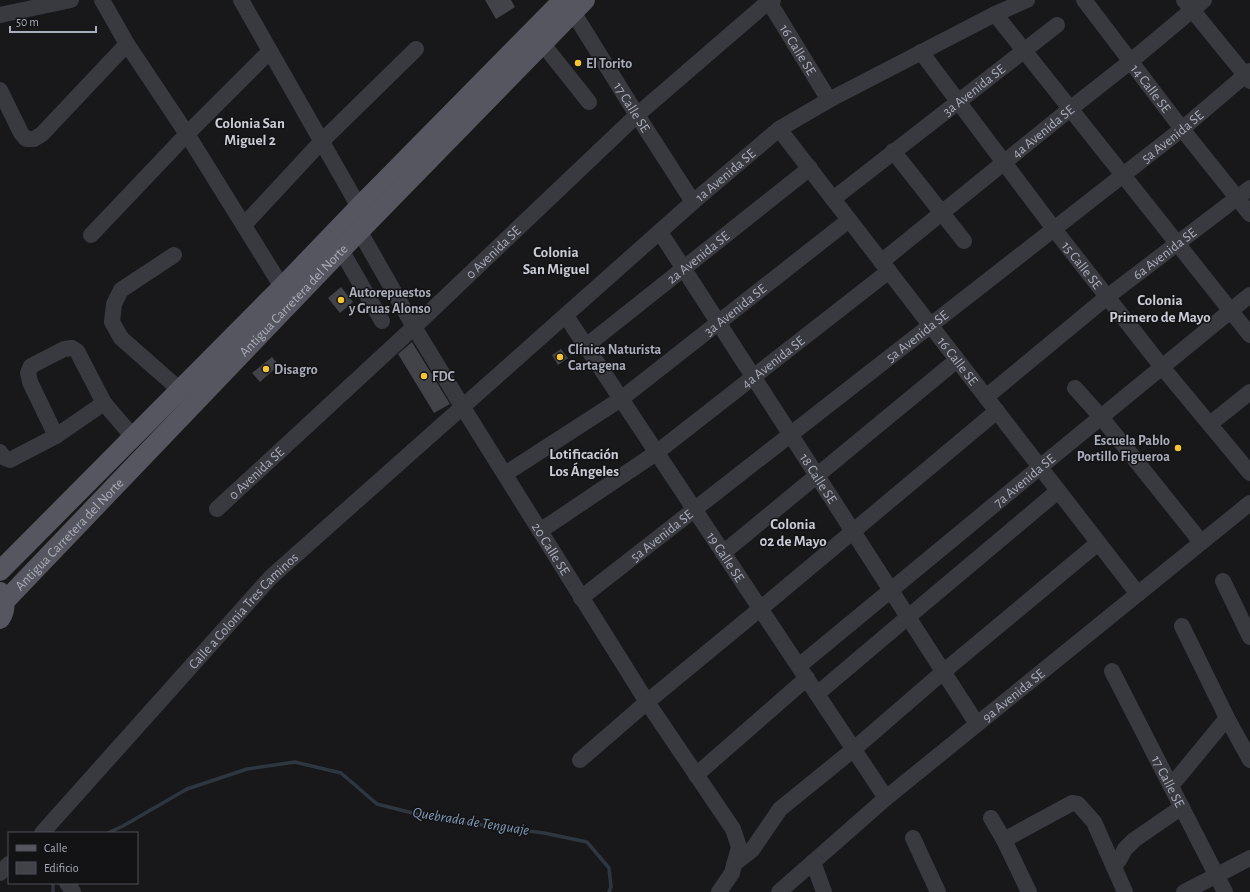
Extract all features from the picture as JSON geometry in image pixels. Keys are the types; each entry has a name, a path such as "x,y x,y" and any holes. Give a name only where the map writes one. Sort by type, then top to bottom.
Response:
{"main road":[{"name":"Antigua Carretera del Norte","path":"1,604 542,43 574,4"},
{"name":"Antigua Carretera del Norte","path":"0,571 282,287 359,207 574,4"}],"street":[{"path":"0,15 71,0"},
{"path":"102,0 127,44 187,134 282,287"},
{"path":"241,0 359,207"},
{"name":"16 Calle SE","path":"770,0 829,100"},
{"name":"0 Avenida SE","path":"217,508 414,326 637,115 770,0"},
{"name":"1a Avenida SE","path":"462,406 566,316 693,202 779,129 829,100 921,52 995,14 1027,0"},
{"name":"14 Calle SE","path":"1084,0 1182,129 1250,214"},
{"name":"4a Avenida SE","path":"540,531 656,453 753,376 885,266 942,213 1070,109 1131,62 1188,5 1204,0"},
{"name":"17 Calle SE","path":"574,4 637,115 693,202"},
{"path":"1188,5 1248,76"},
{"path":"995,14 1250,335"},
{"name":"3a Avenida SE","path":"833,199 1057,25"},
{"path":"542,43 589,102"},
{"path":"1,93 21,133 26,139 34,139 42,134 127,44"},
{"path":"244,225 321,142 416,49"},
{"path":"91,235 187,134 270,51"},
{"name":"15 Calle SE","path":"921,52 1054,229 1162,367 1250,473"},
{"name":"5a Avenida SE","path":"582,598 1248,76"},
{"name":"16 Calle SE","path":"779,129 1138,594"},
{"path":"893,151 964,241"},
{"name":"2a Avenida SE","path":"586,346 810,168"},
{"name":"6a Avenida SE","path":"986,397 1108,297 1250,188"},
{"name":"3a Avenida SE","path":"505,474 621,399 849,220"},
{"name":"20 Calle SE","path":"360,232 462,406 540,531 647,702 733,829 739,847 732,872 720,892"},
{"name":"18 Calle SE","path":"660,232 977,724"},
{"path":"341,250 382,321"},
{"path":"174,255 121,290 114,304 112,322 121,338 180,390"},
{"name":"7a Avenida SE","path":"696,775 891,590 1250,295"},
{"name":"19 Calle SE","path":"566,316 886,798"},
{"path":"56,436 30,382 28,373 31,366 64,349 72,348 77,351 104,403 133,437"},
{"path":"723,553 957,360"},
{"path":"1076,388 1201,542"},
{"path":"1210,424 1250,392"},
{"path":"0,452 6,460 10,460 56,436 104,403"},
{"name":"Calle a Colonia Tres Caminos","path":"42,832 271,577 462,406"},
{"path":"580,760 647,702 997,411"},
{"path":"817,694 1058,491"},
{"name":"9a Avenida SE","path":"779,892 886,798 1250,503"},
{"path":"734,864 752,850 780,809 854,749 943,672 1098,543"},
{"path":"1223,581 1250,637"},
{"path":"1182,626 1227,718 1250,760"},
{"name":"17 Calle SE","path":"1112,671 1226,892"},
{"path":"1171,786 1227,718"},
{"path":"1004,840 1072,804 1078,804 1094,822 1125,892"},
{"path":"1114,866 1125,849 1134,840 1182,807"},
{"path":"991,818 1004,840 1029,892"},
{"path":"913,838 938,892"},
{"path":"1184,892 1250,858"},
{"path":"813,862 824,892"},
{"path":"0,873 8,865"}],"building":[{"path":"485,0 511,0 515,7 496,19"},
{"name":"Autorepuestos y Gruas Alonso","path":"341,287 353,302 340,313 328,298"},
{"name":"FDC","path":"412,342 450,404 434,413 398,354"},
{"name":"Clínica Naturista Cartagena","path":"561,349 568,358 558,365 552,355"},
{"name":"Disagro","path":"272,357 279,365 260,382 252,373"}],"waterway":[{"name":"Quebrada de Tenguaje","path":"110,832 187,789 247,769 295,762 341,773 377,804 436,819 544,833 587,842 609,868 611,887 609,892"},
{"name":"Quebrada de Tenguaje","path":"53,884 53,892"}],"place":[{"name":"El Torito","path":"578,63"},
{"name":"Autorepuestos y Gruas Alonso","path":"341,300"},
{"name":"Clínica Naturista Cartagena","path":"560,357"},
{"name":"Disagro","path":"266,369"},
{"name":"FDC","path":"424,376"},
{"name":"Escuela Pablo Portillo Figueroa","path":"1178,448"}],"district":[{"name":"Colonia San Miguel 2","path":"250,132"},
{"name":"Colonia San Miguel","path":"556,260"},
{"name":"Colonia Primero de Mayo","path":"1160,308"},
{"name":"Lotificación Los Ángeles","path":"584,462"},
{"name":"Colonia 02 de Mayo","path":"793,532"}]}
